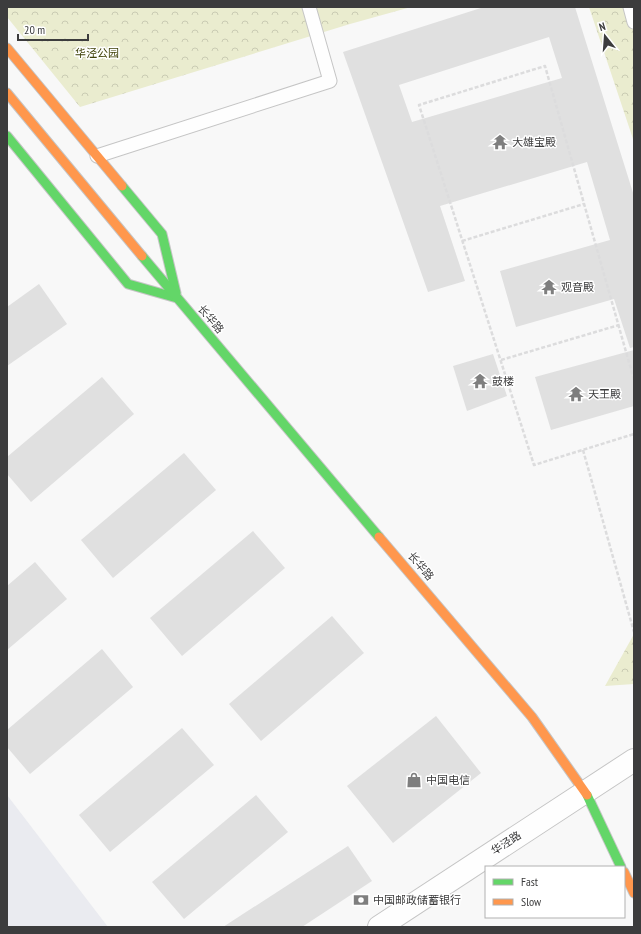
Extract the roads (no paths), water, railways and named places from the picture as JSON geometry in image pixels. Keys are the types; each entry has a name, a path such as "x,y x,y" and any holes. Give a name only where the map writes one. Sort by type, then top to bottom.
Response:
{"street":[{"name":"长华路","path":"7,48 162,234 177,298"},
{"name":"长华路","path":"7,93 177,298 532,717 585,792 622,866"},
{"path":"7,136 128,284 177,298"},
{"name":"华泾路","path":"379,927 634,760"},
{"path":"625,874 634,893"}],"lane":[{"path":"97,156 330,81 309,7"},
{"path":"630,7 634,22"}],"place":[{"name":"大雄宝殿","path":"500,142"},
{"name":"观音殿","path":"549,287"},
{"name":"鼓楼","path":"480,381"},
{"name":"天王殿","path":"576,394"},
{"name":"中国电信","path":"414,780"},
{"name":"中国邮政储蓄银行","path":"361,900"}],"park label":[{"name":"华泾公园","path":"97,53"}]}
